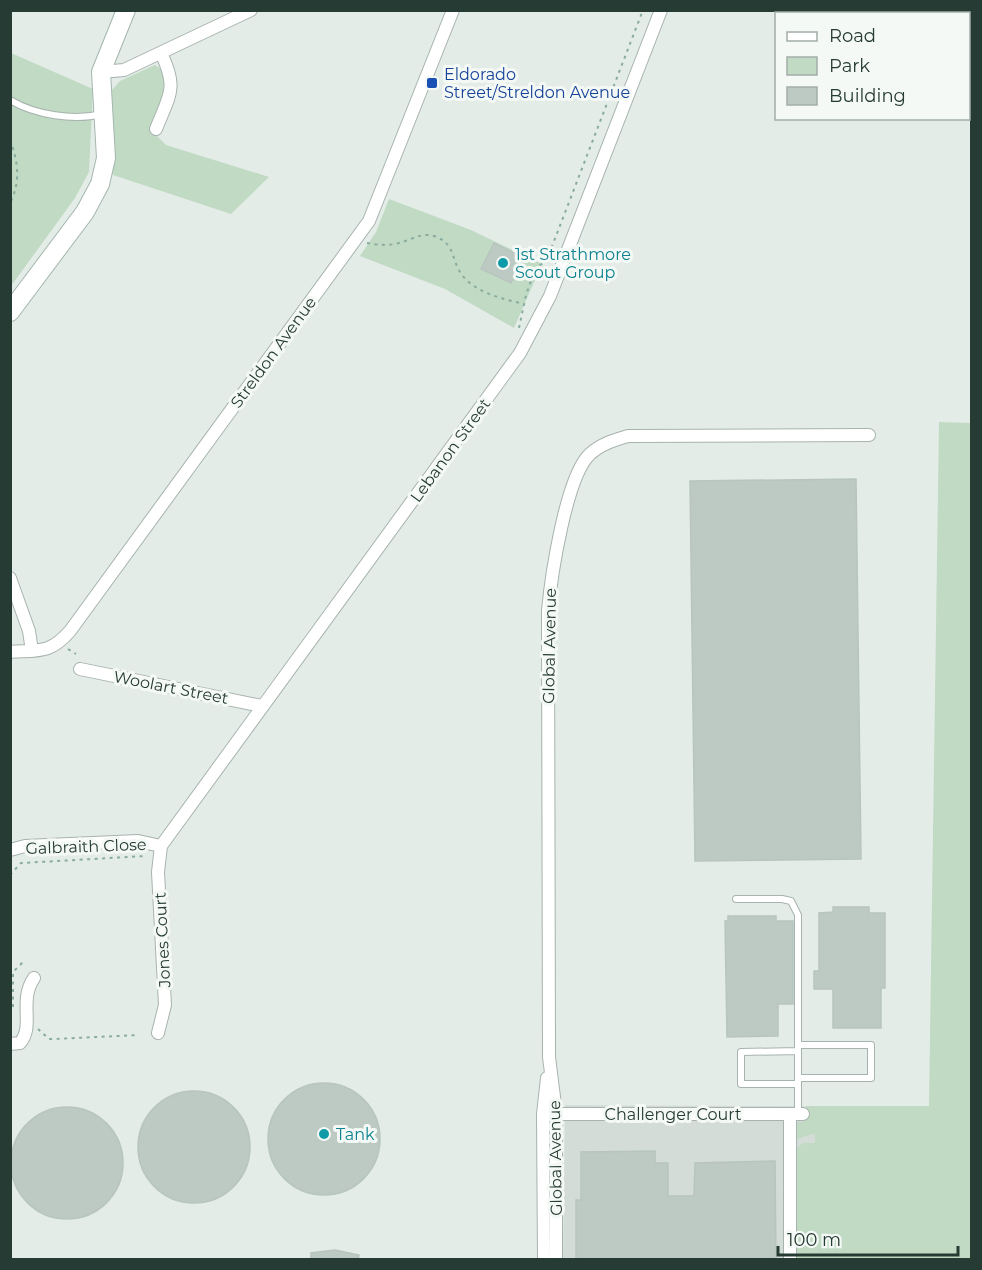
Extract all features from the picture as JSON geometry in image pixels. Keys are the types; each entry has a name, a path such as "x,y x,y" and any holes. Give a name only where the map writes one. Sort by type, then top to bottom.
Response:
{"main road":[{"path":"10,312 96,195 106,158 101,72 126,10"}],"street":[{"path":"101,72 124,70 251,10"},
{"name":"Streldon Avenue","path":"32,651 55,647 70,631 369,221 453,10"},
{"name":"Lebanon Street","path":"156,844 262,706 531,336 550,296 662,10"},
{"path":"156,129 172,84 170,71 161,52"},
{"name":"Global Avenue","path":"544,1260 549,1114 548,611 551,573 576,477 589,455 607,442 628,436 869,435"},
{"path":"10,578 29,631 32,651 10,652"},
{"name":"Woolart Street","path":"80,669 262,706"},
{"name":"Galbraith Close","path":"10,850 25,846 156,844"},
{"name":"Jones Court","path":"156,844 165,1005 158,1033"},
{"path":"15,1043 26,1029 25,996 34,978"},
{"name":"Global Avenue","path":"549,1114 556,1260"},
{"name":"Challenger Court","path":"549,1114 797,1114"},
{"path":"790,1260 797,1114"}],"lane":[{"path":"10,100 36,111 61,115 89,117 102,114"},
{"path":"736,899 782,899 795,905 798,915 797,1114"},
{"path":"871,1045 871,1078 798,1081 741,1084 741,1052 871,1045"}],"path":[{"path":"517,336 536,267 546,262 644,10"},
{"path":"10,140 18,175 16,192 10,203"},
{"path":"366,243 384,246 420,235 432,235 443,240 451,248 460,274 470,284 505,299 524,304"},
{"path":"68,649 76,654"},
{"path":"10,874 21,863 146,857 156,844"},
{"path":"14,1008 13,972 24,961"},
{"path":"26,1029 38,1028 49,1039 138,1035"}],"shaded area":[{"path":"565,1105 971,1107 971,1259 563,1260"}],"green space":[{"path":"11,53 93,89 89,172 75,198 11,286"},
{"path":"155,65 165,72 168,85 151,130 166,145 269,177 231,214 113,175 112,90 120,81"},
{"path":"389,199 471,230 542,264 514,328 445,289 360,256 376,232"},
{"path":"939,422 971,423 971,1259 795,1259 794,1150 803,1143 815,1143 815,1133 795,1140 796,1122 805,1122 806,1106 929,1106"}],"building":[{"name":"1st Strathmore Scout Group","path":"494,243 524,258 511,283 481,269"},
{"path":"856,479 861,859 695,861 690,481"},
{"path":"833,907 869,907 869,913 885,913 885,988 881,988 881,1028 833,1028 833,989 814,989 814,971 819,971 819,913 833,912"},
{"path":"728,916 776,916 776,921 793,921 793,1004 778,1004 778,1036 727,1037 725,921 728,921"},
{"name":"Tank","path":"324,1083 345,1087 364,1099 376,1118 380,1139 376,1160 364,1179 345,1191 324,1195 303,1191 284,1179 272,1160 268,1139 272,1118 284,1099 303,1087"},
{"path":"194,1091 215,1095 234,1107 246,1126 250,1147 246,1168 234,1187 215,1199 194,1203 173,1199 154,1187 142,1168 138,1147 142,1126 154,1107 173,1095"},
{"path":"67,1107 88,1111 107,1123 119,1142 123,1163 119,1184 107,1203 88,1215 67,1219 46,1215 27,1203 15,1184 11,1163 15,1142 27,1123 46,1111"},
{"path":"655,1151 655,1163 668,1163 668,1196 694,1196 695,1163 775,1161 776,1260 576,1260 576,1200 581,1200 581,1152"},
{"path":"335,1250 359,1255 358,1260 311,1260 311,1253"}],"place":[{"name":"Eldorado Street/Streldon Avenue","path":"432,83"},
{"name":"1st Strathmore Scout Group","path":"503,263"},
{"name":"Tank","path":"324,1134"}]}
